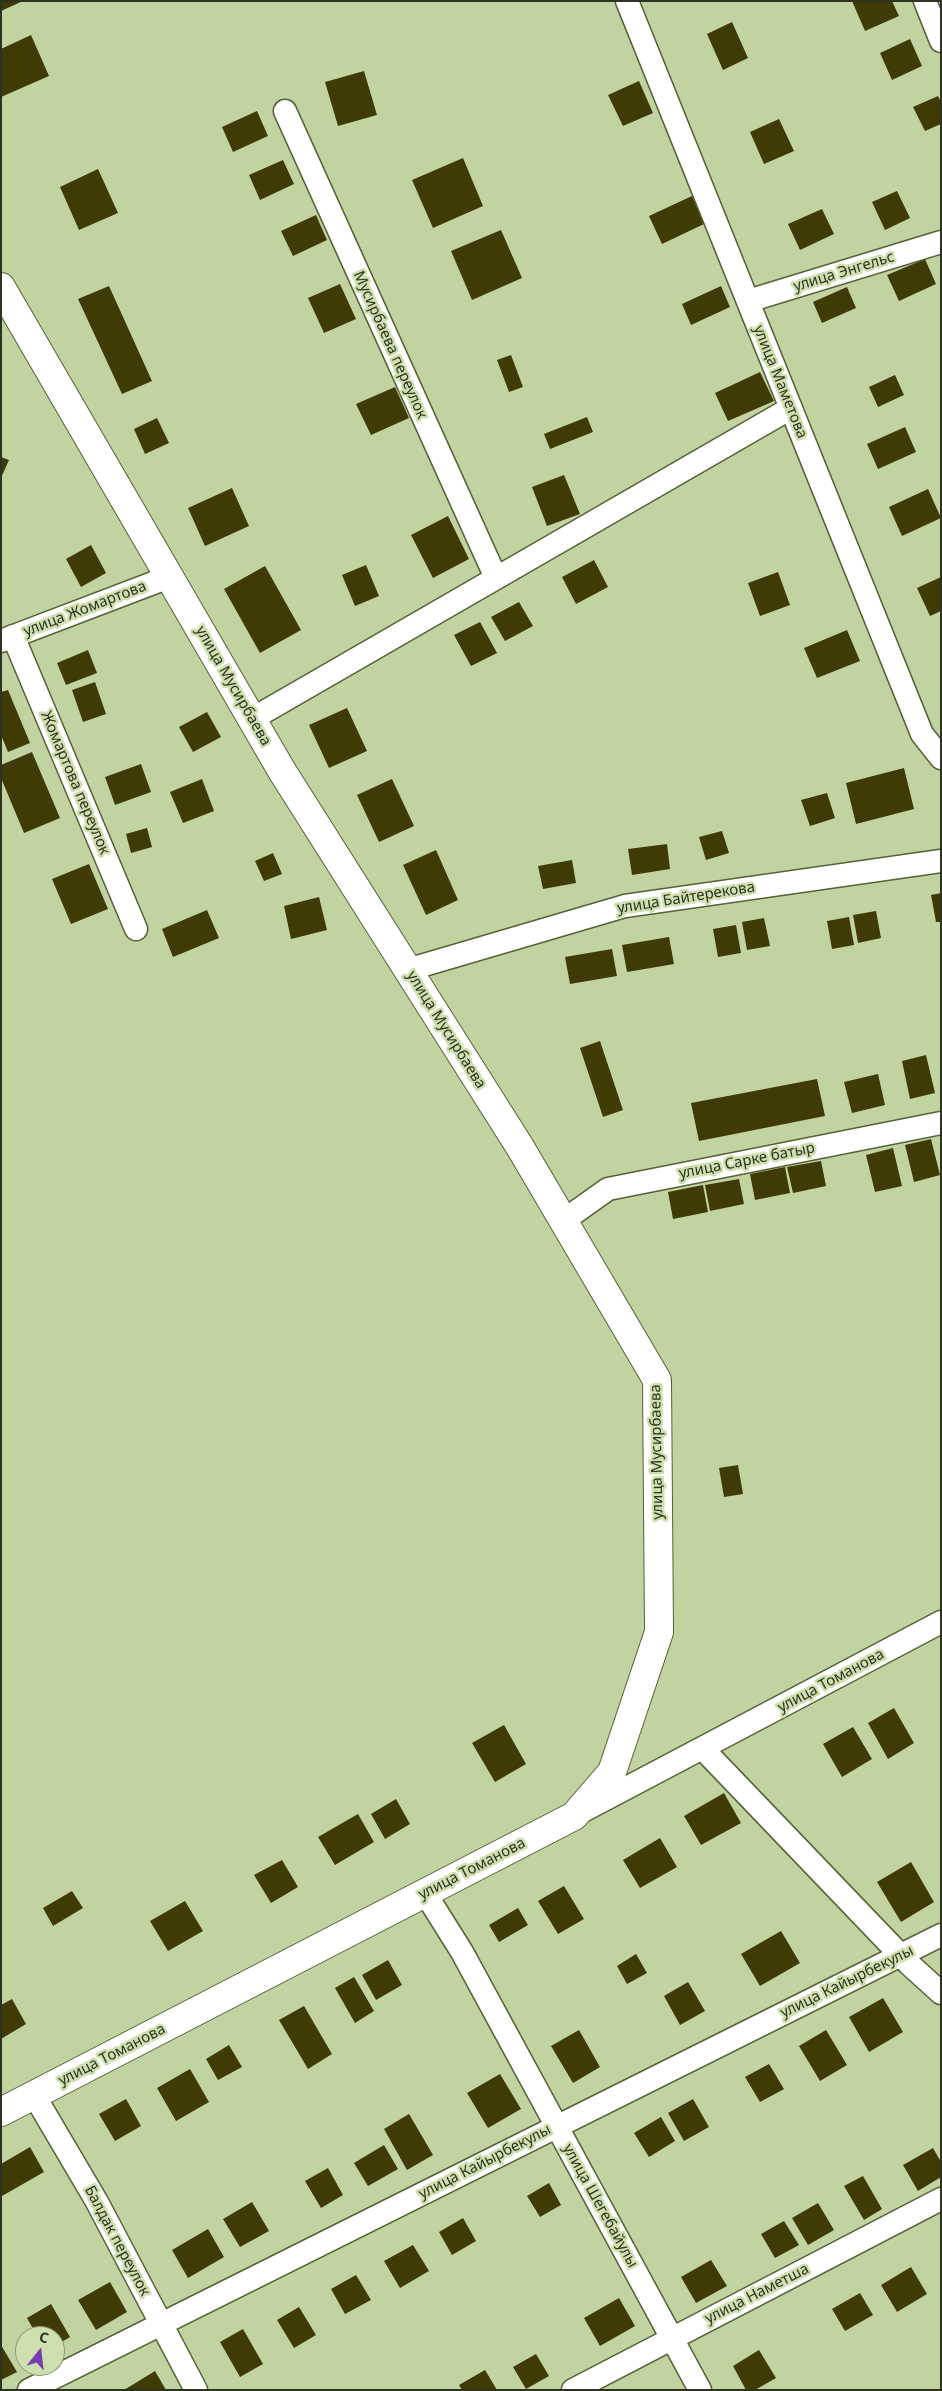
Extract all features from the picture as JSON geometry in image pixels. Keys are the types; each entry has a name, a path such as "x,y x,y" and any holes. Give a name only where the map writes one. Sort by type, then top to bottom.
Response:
{"street":[{"name":"улица Маметова","path":"627,1 922,734 941,758"},
{"path":"925,1 941,42"},
{"name":"Мусирбаева переулок","path":"284,112 496,578"},
{"name":"улица Энгельс","path":"748,301 941,242"},
{"name":"улица Мусирбаева","path":"1,287 282,771 520,1147 657,1380 659,1632 612,1772 574,1816"},
{"path":"252,719 791,408"},
{"name":"улица Жомартова","path":"7,638 169,576"},
{"name":"Жомартова переулок","path":"7,638 136,929"},
{"name":"улица Байтерекова","path":"407,970 625,906 941,861"},
{"name":"улица Сарке батыр","path":"563,1221 608,1189 941,1123"},
{"name":"улица Томанова","path":"1,2112 703,1749 941,1622"},
{"path":"703,1749 900,1955 941,1993"},
{"name":"улица Шегебайулы","path":"425,1893 462,1952 700,2390"},
{"name":"улица Кайырбекулы","path":"29,2390 941,1935"},
{"name":"Балдак переулок","path":"34,2095 97,2202 196,2390"},
{"name":"улица Наметша","path":"573,2390 941,2199"}],"building":[{"path":"1,1 23,1 1,11"},
{"path":"852,1 892,1 899,16 865,31"},
{"path":"732,22 748,58 723,70 707,34"},
{"path":"31,35 49,76 1,97 1,49"},
{"path":"910,39 922,66 892,80 880,53"},
{"path":"364,71 377,115 338,126 325,82"},
{"path":"639,81 653,113 623,126 608,95"},
{"path":"938,96 941,102 941,124 925,131 913,107"},
{"path":"257,111 268,136 233,152 222,127"},
{"path":"779,119 794,151 764,164 750,132"},
{"path":"463,158 483,206 433,228 412,180"},
{"path":"283,160 294,184 260,200 249,175"},
{"path":"98,169 118,213 79,230 60,187"},
{"path":"897,191 910,218 885,230 872,202"},
{"path":"692,196 704,224 662,244 649,216"},
{"path":"822,209 834,234 800,250 788,224"},
{"path":"316,215 327,240 293,256 281,231"},
{"path":"501,230 522,278 472,300 451,251"},
{"path":"925,259 936,284 899,301 887,275"},
{"path":"340,284 356,319 324,333 308,298"},
{"path":"109,286 152,381 122,394 78,299"},
{"path":"721,286 730,307 691,325 682,304"},
{"path":"847,287 856,308 822,323 813,302"},
{"path":"511,355 523,387 509,392 497,360"},
{"path":"760,372 774,401 728,421 715,393"},
{"path":"895,375 904,395 878,407 869,387"},
{"path":"395,387 409,418 371,435 356,404"},
{"path":"587,417 593,432 550,449 544,434"},
{"path":"157,418 169,443 145,454 134,429"},
{"path":"905,427 916,452 878,469 867,444"},
{"path":"1,457 9,460 1,478"},
{"path":"564,475 580,514 547,526 532,487"},
{"path":"232,488 249,526 205,546 188,508"},
{"path":"928,489 941,518 902,536 889,507"},
{"path":"448,516 469,559 433,578 411,535"},
{"path":"91,545 106,573 81,587 66,559"},
{"path":"594,560 608,587 576,604 562,577"},
{"path":"366,565 379,596 355,606 342,575"},
{"path":"265,566 301,630 260,653 224,589"},
{"path":"778,572 790,605 760,616 748,583"},
{"path":"941,577 941,611 930,616 917,588"},
{"path":"519,602 533,626 505,641 491,617"},
{"path":"480,622 497,653 471,666 454,635"},
{"path":"847,630 860,661 817,678 804,648"},
{"path":"88,650 97,673 66,685 57,663"},
{"path":"95,682 106,714 83,722 72,690"},
{"path":"8,690 30,743 8,752 1,735 1,692"},
{"path":"347,708 367,751 329,768 309,725"},
{"path":"207,712 221,737 193,752 179,727"},
{"path":"32,752 60,818 24,833 1,778 1,765"},
{"path":"141,764 151,792 115,805 105,777"},
{"path":"904,768 914,809 856,824 846,783"},
{"path":"202,779 214,811 183,823 170,792"},
{"path":"392,779 414,826 379,842 357,795"},
{"path":"827,793 835,818 810,826 801,800"},
{"path":"147,828 152,847 131,853 126,834"},
{"path":"722,831 729,853 706,860 699,837"},
{"path":"667,844 670,869 632,875 628,849"},
{"path":"436,850 458,900 426,915 403,865"},
{"path":"273,853 282,874 264,881 255,861"},
{"path":"572,860 576,883 543,889 538,866"},
{"path":"89,864 108,909 71,924 52,879"},
{"path":"941,893 941,922 936,922 931,895"},
{"path":"319,897 327,930 291,939 284,906"},
{"path":"207,910 219,938 173,957 162,929"},
{"path":"876,911 881,938 858,943 853,915"},
{"path":"849,917 854,945 832,949 827,921"},
{"path":"764,918 770,946 747,950 742,922"},
{"path":"736,925 741,953 718,957 713,929"},
{"path":"669,937 674,964 627,972 622,945"},
{"path":"612,949 617,976 570,984 565,957"},
{"path":"600,1041 623,1110 603,1117 580,1048"},
{"path":"926,1055 935,1093 910,1099 902,1061"},
{"path":"878,1074 885,1105 852,1113 844,1082"},
{"path":"817,1079 825,1116 699,1141 691,1103"},
{"path":"931,1139 940,1175 914,1182 905,1145"},
{"path":"893,1148 902,1186 875,1192 866,1155"},
{"path":"821,1161 826,1186 793,1193 787,1167"},
{"path":"785,1167 790,1193 755,1200 750,1174"},
{"path":"739,1179 744,1204 710,1211 705,1185"},
{"path":"703,1185 708,1212 673,1219 668,1192"},
{"path":"738,1465 743,1494 724,1497 719,1468"},
{"path":"894,1708 914,1743 888,1759 868,1723"},
{"path":"504,1725 526,1764 495,1782 472,1743"},
{"path":"853,1727 872,1759 842,1777 823,1744"},
{"path":"724,1793 741,1823 701,1845 684,1816"},
{"path":"396,1799 410,1824 385,1839 371,1814"},
{"path":"358,1814 374,1842 335,1865 318,1837"},
{"path":"660,1838 677,1867 640,1888 623,1860"},
{"path":"282,1860 298,1887 271,1903 254,1875"},
{"path":"911,1862 934,1902 901,1922 877,1882"},
{"path":"564,1886 584,1919 558,1934 538,1901"},
{"path":"72,1891 83,1908 53,1926 43,1908"},
{"path":"185,1901 203,1931 168,1951 150,1921"},
{"path":"518,1908 528,1925 499,1942 489,1925"},
{"path":"781,1931 800,1963 760,1986 741,1954"},
{"path":"636,1954 647,1973 627,1984 617,1966"},
{"path":"388,1960 402,1985 376,2000 362,1975"},
{"path":"354,1977 374,2011 355,2023 335,1988"},
{"path":"688,1982 705,2011 680,2025 664,1996"},
{"path":"883,1998 903,2032 869,2052 849,2017"},
{"path":"12,1999 26,2024 1,2039 1,2005"},
{"path":"304,2006 332,2054 308,2069 279,2020"},
{"path":"579,2030 600,2067 573,2083 551,2046"},
{"path":"826,2030 847,2065 820,2081 799,2046"},
{"path":"229,2045 242,2067 218,2080 206,2059"},
{"path":"769,2064 784,2089 760,2102 745,2077"},
{"path":"190,2069 209,2102 176,2121 157,2088"},
{"path":"500,2074 521,2109 488,2128 467,2093"},
{"path":"126,2099 141,2126 115,2141 99,2114"},
{"path":"693,2099 709,2127 684,2141 668,2113"},
{"path":"409,2114 433,2155 407,2170 384,2129"},
{"path":"661,2117 675,2141 649,2157 634,2133"},
{"path":"384,2145 398,2169 368,2186 354,2163"},
{"path":"30,2147 44,2172 2,2196 1,2164"},
{"path":"933,2148 941,2162 941,2177 918,2191 903,2165"},
{"path":"328,2168 343,2195 321,2208 305,2181"},
{"path":"863,2176 882,2209 864,2220 844,2186"},
{"path":"549,2183 561,2205 540,2217 527,2196"},
{"path":"252,2202 269,2231 240,2247 223,2219"},
{"path":"818,2203 834,2230 808,2245 792,2218"},
{"path":"463,2218 476,2241 452,2255 439,2232"},
{"path":"784,2221 799,2245 775,2258 761,2234"},
{"path":"208,2229 224,2257 188,2278 172,2250"},
{"path":"413,2245 429,2271 400,2288 384,2261"},
{"path":"711,2260 727,2286 696,2303 681,2277"},
{"path":"911,2267 927,2294 897,2312 881,2285"},
{"path":"356,2275 371,2300 345,2314 331,2289"},
{"path":"110,2282 127,2312 96,2330 78,2300"},
{"path":"860,2293 873,2315 845,2331 832,2309"},
{"path":"619,2298 635,2326 600,2346 584,2318"},
{"path":"51,2304 64,2326 31,2326 27,2318"},
{"path":"299,2307 316,2335 294,2348 277,2320"},
{"path":"65,2328 70,2337 65,2340"},
{"path":"243,2329 263,2364 240,2377 220,2342"},
{"path":"1,2345 15,2369 15,2373 1,2380"},
{"path":"759,2350 776,2378 755,2390 746,2390 733,2366"},
{"path":"536,2354 549,2376 526,2389 513,2367"},
{"path":"485,2370 497,2390 462,2390 459,2385"},
{"path":"155,2371 166,2390 124,2390"}]}
